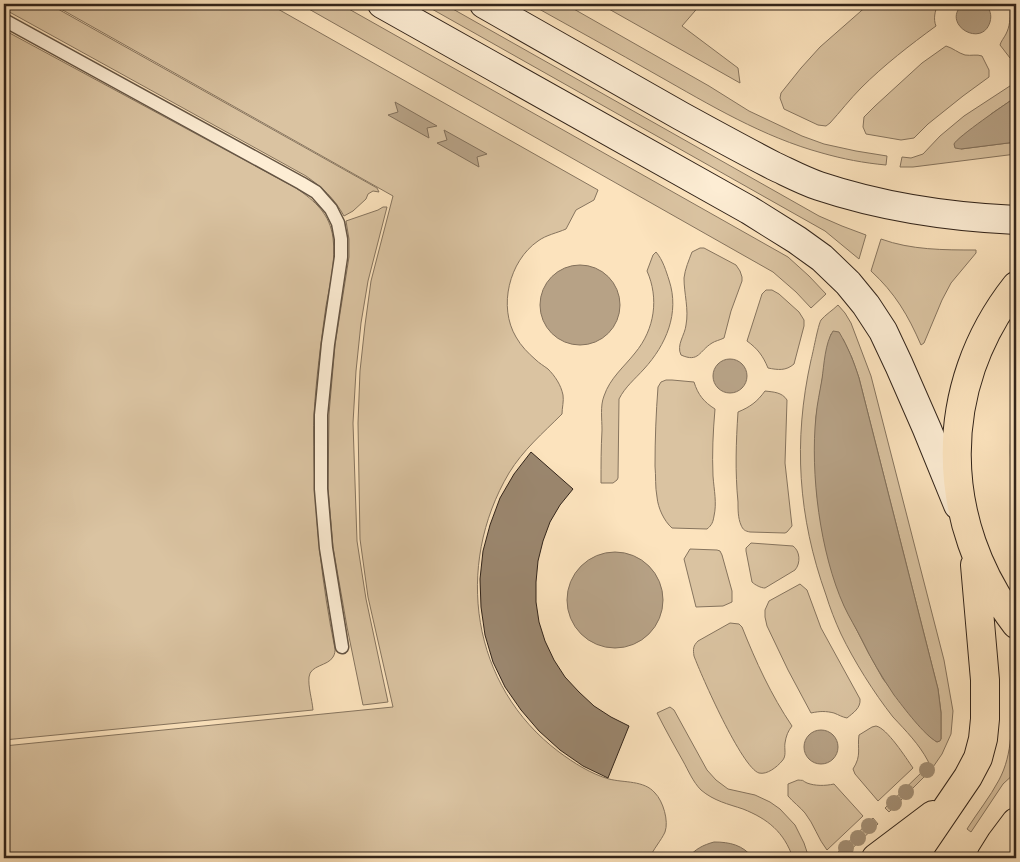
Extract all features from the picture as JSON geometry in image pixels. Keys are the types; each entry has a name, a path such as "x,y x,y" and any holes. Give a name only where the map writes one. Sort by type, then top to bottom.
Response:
{"main road":[{"path":"1016,286 988,328 975,357 965,388 958,420 956,453 958,485 964,518 973,549 1003,607 1016,624"},
{"path":"913,858 968,777 978,758 983,739 985,680 973,549"},
{"path":"876,858 950,802"},
{"path":"991,858 1016,822"}],"street":[{"path":"382,4 749,210 822,258 848,283 866,305 883,331 964,518"},
{"path":"484,4 731,144 818,186 883,204 923,211 1016,220"}],"lane":[{"path":"4,20 301,183 316,192 331,209 338,222 341,239 341,257 328,344 321,415 321,489 326,548 342,647"}],"shaded area":[{"path":"4,4 49,4 377,188 379,192 373,191 368,194 366,199 353,211 344,216 328,194 306,176 4,9"},
{"path":"52,4 269,4 598,190 594,200 576,210 566,229 541,239 528,250 520,260 509,285 507,299 511,325 516,337 527,352 548,369 559,384 563,397 562,414 534,442 509,473 492,509 481,547 477,585 480,623 490,659 506,694 529,725 559,752 583,768 609,779 640,784 650,789 658,797 664,811 666,827 650,858 4,858 4,746 393,707 368,597 360,539 358,423 360,371 371,281 393,196"},
{"path":"300,4 340,4 788,257 826,294 811,308 773,272"},
{"path":"423,4 444,4 819,216 866,235 859,259 825,231"},
{"path":"530,4 565,4 709,86 749,111 802,136 824,144 887,156 886,165 822,153 758,129 717,109"},
{"path":"600,4 701,4 682,26 738,68 740,83"},
{"path":"869,4 938,4 935,15 936,26 879,71 826,126 818,125 784,109 780,98 781,93 801,68 820,47"},
{"path":"963,4 985,4 987,6 991,17 986,30 972,33 965,31 959,26 956,19 957,12"},
{"path":"1016,8 1016,61 1010,58 1000,45 1008,28 1010,11"},
{"path":"4,30 296,188 315,203 329,222 334,246 333,263 319,360 314,436 316,505 320,553 335,651 331,660 310,673 309,685 313,710 4,740"},
{"path":"946,46 965,55 982,56 989,70 989,77 928,124 914,138 901,140 866,134 863,127 864,117 922,63"},
{"path":"1016,82 1016,97 991,114 961,149 1016,142 1016,154 900,167 902,157 911,158 923,154 940,136 964,116"},
{"path":"1016,97 1016,142 961,149 955,148 954,144 957,140"},
{"path":"395,102 437,126 427,128 429,138 388,115 398,112"},
{"path":"444,130 487,154 477,157 479,167 437,143 447,140"},
{"path":"387,207 368,281 361,323 353,423 357,541 366,599 388,702 363,705 333,547 328,488 329,414 335,345 349,257 346,221"},
{"path":"881,239 916,247 976,250 976,253 951,283 924,343 921,345 900,305 871,271"},
{"path":"704,248 736,265 740,271 742,281 724,338 712,343 692,358 681,355 680,351 687,319 684,278 692,252"},
{"path":"656,252 662,262 672,292 672,316 659,350 619,399 618,478 613,483 601,483 603,400 614,378 642,344 651,324 654,302 651,281 647,271"},
{"path":"580,265 595,268 608,277 617,290 620,305 617,320 608,333 595,342 580,345 565,342 552,333 543,320 540,305 543,290 552,277 565,268"},
{"path":"766,290 772,290 779,294 799,312 804,320 794,364 785,369 768,368 760,353 747,341 762,294"},
{"path":"838,305 851,323 871,376 944,660 953,711 951,734 942,754 931,770 889,812 885,808 929,764 916,743 893,717 872,687 841,634 831,610 809,537 801,479 800,449 802,420 811,360 821,320","holes":["831,334 843,339 859,378 938,689 941,712 941,739 937,742 929,736 883,679 868,652 844,605 823,535 817,495 816,417"]},
{"path":"833,331 839,332 859,378 938,689 941,713 941,739 937,742 926,734 914,721 881,675 844,606 829,562 819,512 814,462 814,438 816,411 825,354"},
{"path":"730,359 737,360 742,364 746,369 746,383 742,388 737,392 730,393 723,392 718,388 714,383 713,376 714,369 718,364 723,360"},
{"path":"666,380 694,382 702,398 715,409 713,476 715,511 713,522 707,529 672,528 664,518 659,506 656,489 655,436 658,387 661,382"},
{"path":"765,391 780,394 787,400 785,463 792,526 785,533 747,531 743,529 739,517 736,468 738,412 753,404"},
{"path":"1016,401 1016,503 1010,452"},
{"path":"751,543 793,546 798,554 799,561 797,567 765,588 756,585 752,582 746,551 746,548"},
{"path":"690,549 720,551 732,591 732,602 723,606 696,607 684,559"},
{"path":"615,552 633,556 649,566 659,582 663,600 659,618 649,634 633,644 615,648 597,644 581,634 571,618 567,600 571,582 581,566 597,556"},
{"path":"800,584 807,590 821,628 860,699 858,708 847,718 828,712 811,713 767,626 765,610 769,601"},
{"path":"730,623 739,624 742,627 764,678 792,726 786,738 784,759 775,768 765,773 759,773 752,767 733,739 694,656 695,644 698,641"},
{"path":"1011,693 1016,697 1016,772 1003,784 971,832 967,829 995,786 1007,760 1011,726"},
{"path":"670,707 674,710 707,770 716,780 728,789 755,795 780,809 795,825 809,858 793,858 780,834 760,817 716,800 701,790 691,776 657,713"},
{"path":"876,726 891,738 913,768 878,801 855,774 853,769 858,756 859,735"},
{"path":"821,730 828,731 833,735 837,740 837,754 833,759 828,763 821,764 814,763 809,759 805,754 804,747 805,740 809,735 814,731"},
{"path":"798,780 817,785 834,784 863,816 827,850 808,817 788,796 788,784"},
{"path":"873,818 878,824 842,858 832,858"},
{"path":"714,842 736,845 753,858 688,858 693,852 706,844"}],"building":[{"path":"531,452 573,489 560,505 550,522 538,561 536,602 539,622 545,641 565,677 579,692 594,706 629,726 608,778 583,766 560,750 539,731 505,687 493,662 485,635 480,579 483,551 500,498 514,474"}]}
